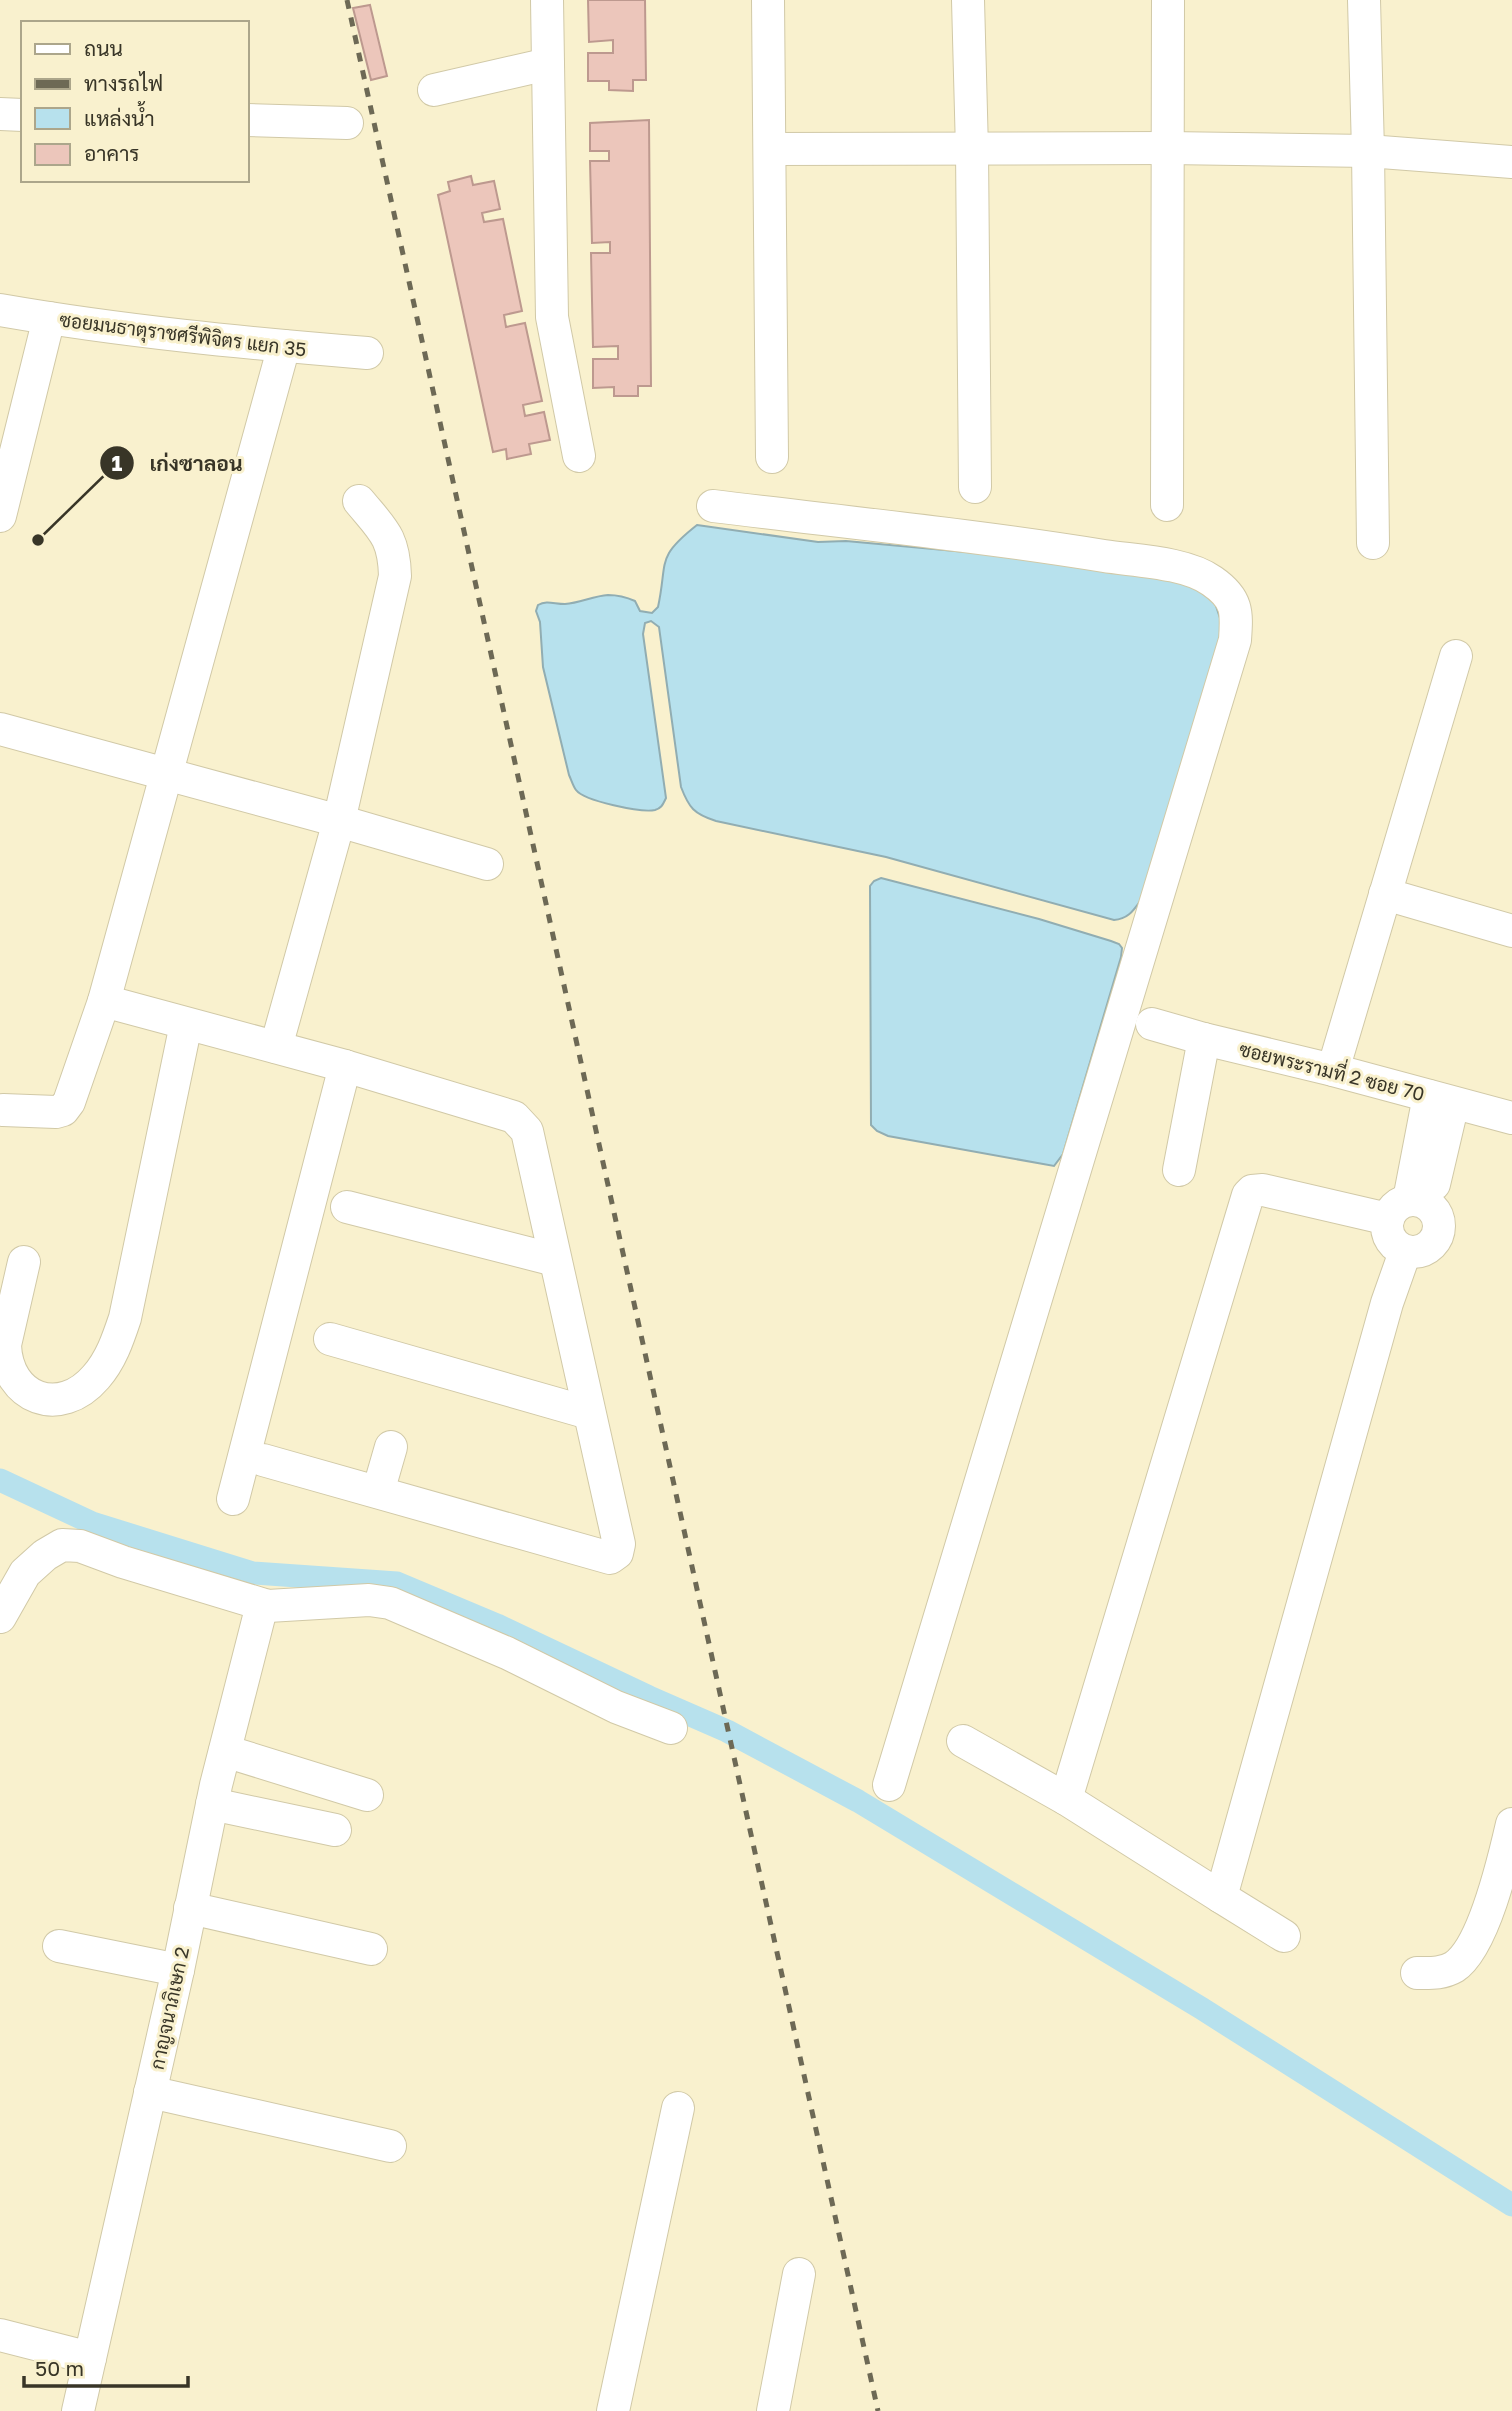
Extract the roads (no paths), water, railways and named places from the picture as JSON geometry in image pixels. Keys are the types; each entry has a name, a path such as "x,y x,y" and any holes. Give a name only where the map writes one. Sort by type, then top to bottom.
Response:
{"street":[{"path":"547,0 552,317 579,456"},
{"path":"768,0 772,457"},
{"path":"968,0 975,486"},
{"path":"1167,505 1168,0"},
{"path":"1364,0 1373,542"},
{"path":"434,90 548,64"},
{"path":"0,114 21,115"},
{"path":"248,120 347,122"},
{"path":"771,149 1168,148 1368,152 1512,162"},
{"name":"ซอยมนธาตุราชศรีพิจิตร แยก 35","path":"0,310 284,346 367,353"},
{"path":"0,516 49,318"},
{"path":"3,1110 57,1112 63,1110 69,1102 104,1000 284,346"},
{"path":"276,1047 339,821 395,576 394,554 387,535 359,501"},
{"path":"713,506 1062,549 1174,567 1211,580 1229,594 1237,611 1235,640 889,1785"},
{"path":"1333,1070 1456,656"},
{"path":"0,729 487,864"},
{"path":"1385,894 1512,931"},
{"path":"104,1000 345,1066 514,1117 527,1132 619,1544 617,1553 610,1558 263,1460"},
{"path":"24,1262 5,1345 10,1371 27,1394 36,1398 52,1400 74,1396 95,1379 106,1365 125,1318 186,1024"},
{"name":"ซอยพระรามที่ 2 ซอย 70","path":"1152,1024 1512,1118"},
{"path":"1179,1170 1204,1039"},
{"path":"233,1499 345,1066"},
{"path":"1066,1799 1248,1195 1252,1191 1263,1190 1409,1208 1439,1219 1438,1235 1434,1242 1421,1252 1405,1252 1398,1248 1388,1235 1409,1208 1441,1099"},
{"path":"347,1207 555,1260"},
{"path":"1221,1897 1387,1303 1405,1252"},
{"path":"330,1339 589,1412"},
{"path":"378,1492 391,1447"},
{"path":"0,1617 25,1573 45,1555 69,1544 262,1605 369,1600 390,1602 508,1653 616,1707 671,1728"},
{"name":"กาญจนาภิเษก 2","path":"78,2411 178,1970 212,1804 262,1605"},
{"path":"964,1741 1066,1799 1284,1936"},
{"path":"225,1751 367,1795"},
{"path":"212,1804 335,1830"},
{"path":"1417,1973 1437,1973 1452,1968 1467,1956 1488,1911 1512,1824"},
{"path":"190,1908 371,1949"},
{"path":"59,1946 178,1970"},
{"path":"150,2092 390,2146"},
{"path":"613,2411 678,2108"},
{"path":"774,2411 799,2273"},
{"path":"0,2335 90,2358"}],"water":[{"path":"697,525 818,542 846,541 1033,558 1178,579 1215,603 1223,627 1141,900 1133,911 1114,920 886,857 716,821 697,813 681,787 659,627 651,621 645,623 643,634 666,798 657,809 638,810 601,802 576,790 569,775 543,667 540,622 536,611 538,605 548,602 565,604 612,595 635,601 640,611 652,613 658,607 669,553"},
{"path":"881,878 1039,919 1111,941 1122,948 1063,1154 1054,1166 888,1136 871,1125 870,886"}],"waterway":[{"path":"0,1480 92,1523 253,1573 397,1583 497,1625 727,1731 858,1801 1201,2008 1512,2205"}],"railway":[{"path":"347,0 878,2411"}],"place":[{"name":"เก่งซาลอน","path":"38,540"}]}
